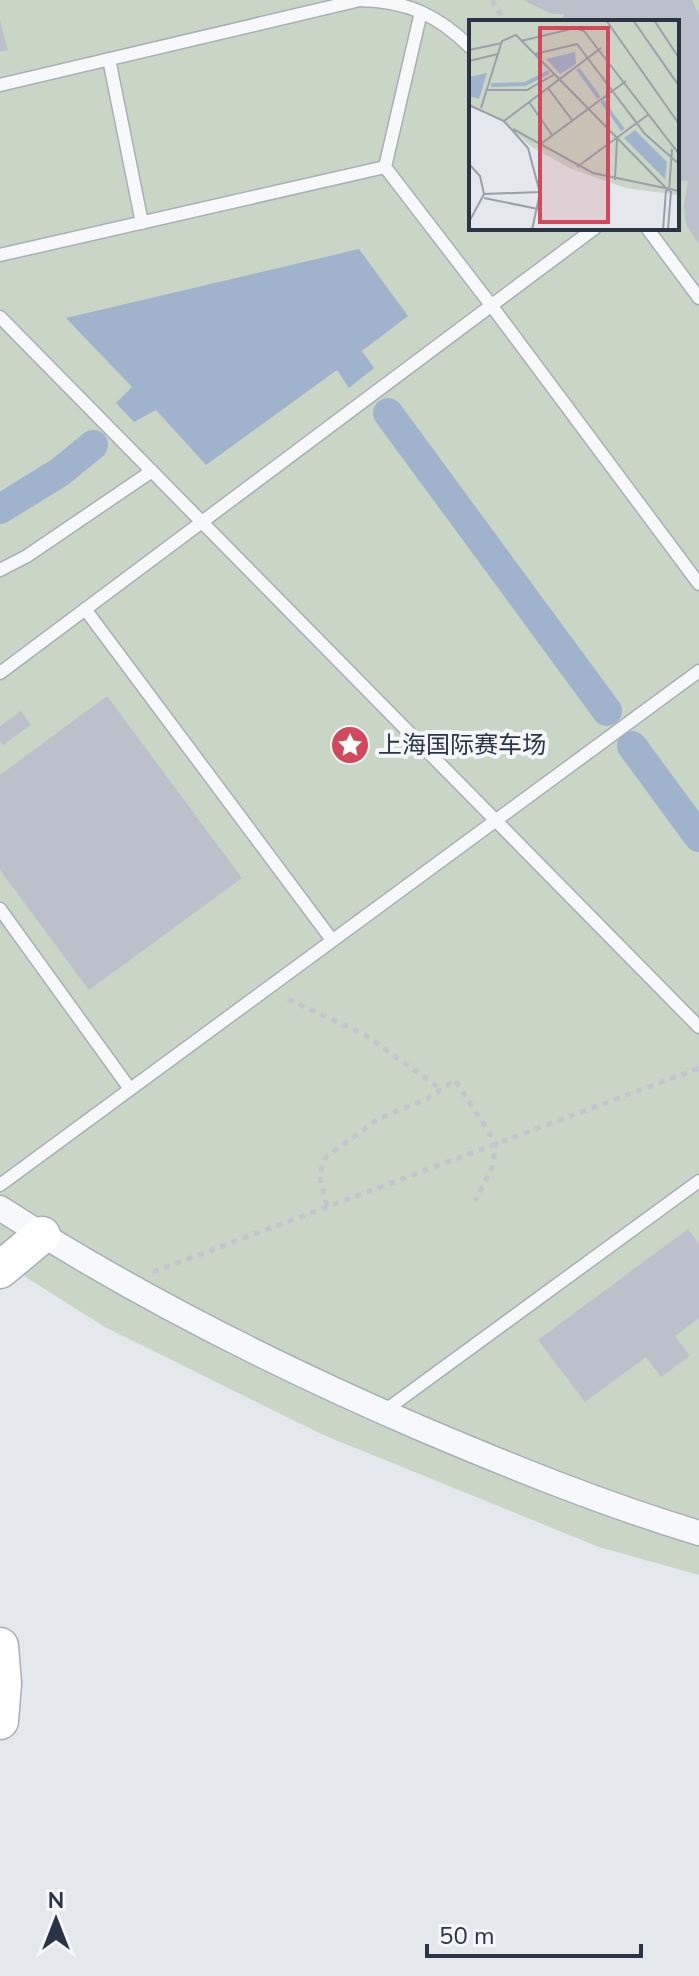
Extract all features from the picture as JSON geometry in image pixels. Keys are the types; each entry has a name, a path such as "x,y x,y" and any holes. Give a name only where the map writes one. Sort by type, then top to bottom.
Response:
{"street":[{"path":"0,1208 123,1283 241,1346 543,1481 699,1533"},
{"path":"0,1270 42,1235"},
{"path":"0,1721 1,1663"}],"lane":[{"path":"0,85 360,0 386,1 421,12 451,28 469,46"},
{"path":"385,167 421,12"},
{"path":"109,59 142,223"},
{"path":"0,255 385,167"},
{"path":"385,167 699,584"},
{"path":"0,673 592,230"},
{"path":"648,230 699,298"},
{"path":"0,317 699,1027"},
{"path":"0,570 27,556 152,471"},
{"path":"85,609 332,940"},
{"path":"0,1185 699,671"},
{"path":"0,909 130,1089"},
{"path":"383,1412 699,1181"}],"path":[{"path":"492,0 504,20"},
{"path":"267,989 365,1035 441,1089"},
{"path":"123,1283 699,1068"},
{"path":"327,1206 319,1175 326,1157 378,1119 427,1099 455,1080 496,1143 492,1168 475,1201"}],"green space":[{"name":"上海国际赛车场","path":"0,0 699,0 699,1575 599,1547 321,1434 105,1327 0,1261"}],"water":[{"path":"359,249 408,316 362,351 374,368 349,388 337,370 206,465 156,410 134,422 116,403 132,387 66,318"}],"building":[{"path":"523,0 692,0 699,15 699,244 686,225 684,206 688,181 679,180 679,20 562,20 564,14 552,14"},
{"path":"0,20 8,50 0,52"},
{"path":"107,696 242,878 89,990 0,870 0,775"},
{"path":"21,711 31,725 3,745 0,726"},
{"path":"688,1229 699,1244 699,1318 675,1336 690,1356 661,1377 646,1357 585,1402 538,1340"}],"waterway":[{"path":"388,413 607,711"},
{"path":"0,509 60,472 93,445"},
{"path":"632,746 699,837"}],"place":[{"name":"上海国际赛车场","path":"350,745"}]}
